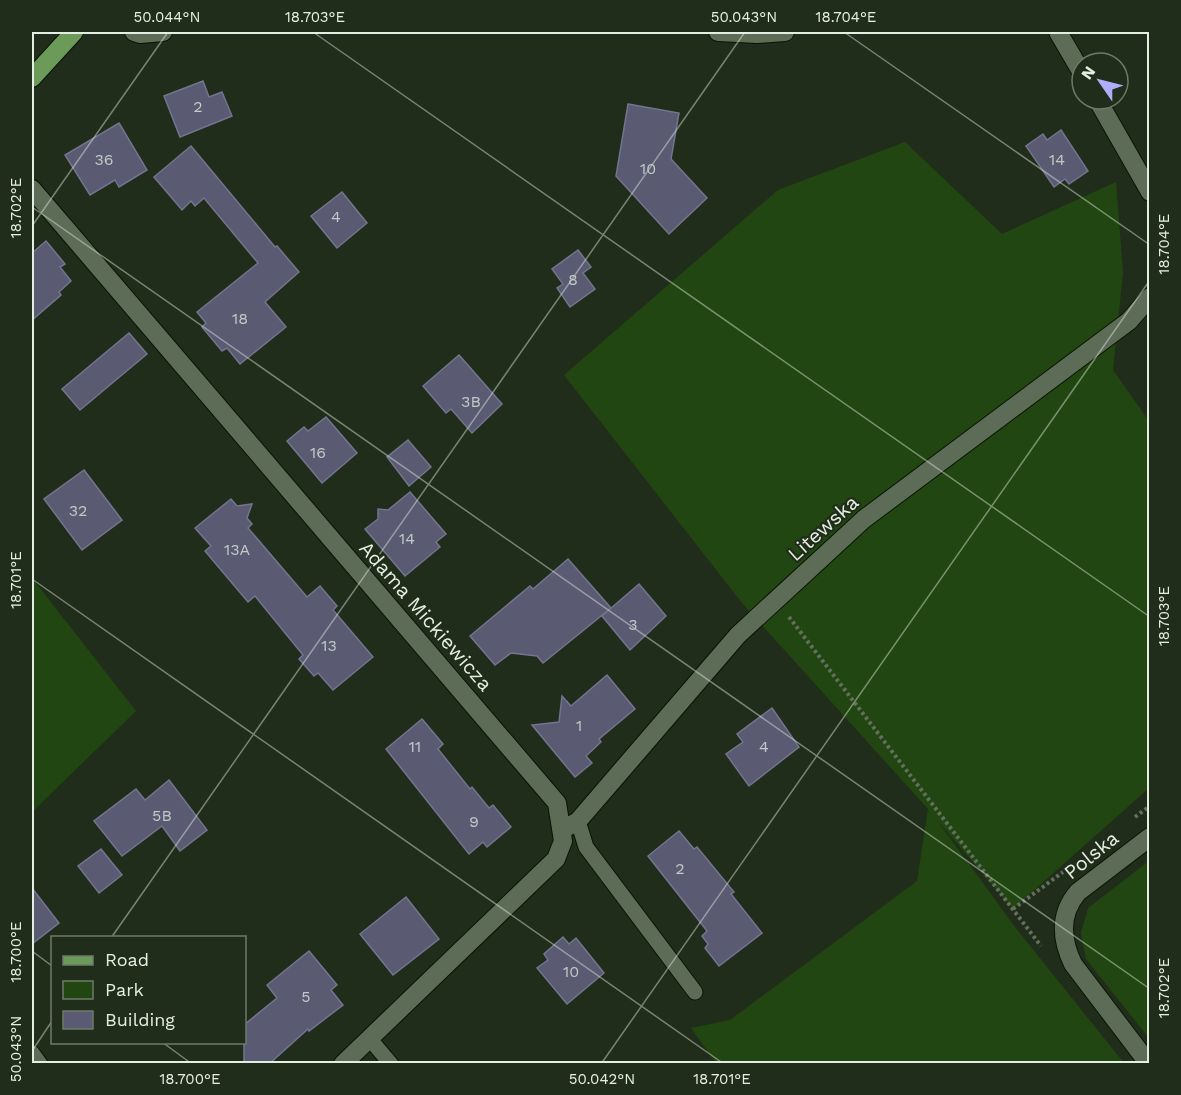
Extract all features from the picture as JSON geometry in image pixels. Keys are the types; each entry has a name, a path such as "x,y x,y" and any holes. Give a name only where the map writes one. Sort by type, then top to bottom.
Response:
{"main road":[{"path":"32,78 74,32"}],"street":[{"path":"134,32 140,34 163,32"},
{"path":"718,32 757,34 785,32"},
{"path":"1058,32 1070,52"},
{"path":"1103,111 1149,192"},
{"name":"Adama Mickiewicza","path":"32,189 557,803 570,826 556,860 343,1064"},
{"name":"Litewska","path":"570,826 738,635 864,519 1130,321 1149,297"},
{"name":"Polska","path":"1149,837 1078,892 1064,914 1063,928 1067,952 1073,964 1149,1064"}],"lane":[{"path":"570,826 694,992"},
{"path":"369,1038 390,1064"},
{"path":"32,1053 40,1064"}],"path":[{"path":"776,600 1048,955"}],"green space":[{"path":"905,142 1002,234 1116,182 1123,272 1113,370 1149,421 1149,788 1013,909 937,820 1015,927 1124,1063 716,1063 691,1028 730,1020 917,881 928,809 742,603 564,375 778,190"},
{"path":"32,578 136,711 32,812"},
{"path":"1149,861 1149,1038 1086,959 1081,933 1088,908"}],"building":[{"path":"203,81 209,97 222,92 232,116 180,137 164,96"},
{"path":"628,104 679,113 671,159 707,198 669,234 616,176"},
{"path":"119,123 147,170 119,187 115,180 90,195 65,155"},
{"path":"1061,130 1088,171 1069,184 1065,179 1054,187 1026,146 1043,134 1047,140"},
{"path":"191,146 275,247 277,246 299,272 265,302 286,327 240,364 227,348 222,351 202,327 206,323 197,312 258,263 204,198 195,206 191,201 182,210 154,177"},
{"path":"342,192 367,223 337,248 311,216"},
{"path":"46,241 65,264 60,267 71,281 59,292 61,295 32,320 32,253"},
{"path":"578,250 591,267 583,273 595,289 570,307 557,288 563,284 552,269"},
{"path":"129,333 147,354 80,410 62,389"},
{"path":"459,355 502,404 472,433 451,409 446,413 423,386"},
{"path":"326,417 357,453 322,483 287,441 304,427 308,431"},
{"path":"408,440 431,467 409,486 387,457"},
{"path":"84,470 122,520 82,550 44,499"},
{"path":"410,492 446,534 436,542 440,547 405,576 365,529 378,519 378,509 388,510"},
{"path":"231,499 237,506 252,504 247,518 252,524 248,528 307,597 320,586 337,606 333,610 373,657 333,690 318,673 314,676 299,659 303,655 255,596 248,602 205,551 211,546 195,528"},
{"path":"568,559 611,608 543,663 537,656 511,653 495,665 470,636 530,586 533,589"},
{"path":"639,584 666,616 630,650 602,616"},
{"path":"607,675 635,709 599,739 601,742 586,756 592,763 575,777 532,725 559,722 562,696 571,706"},
{"path":"772,708 799,747 749,786 726,754 743,742 737,734"},
{"path":"422,719 443,744 438,749 470,789 472,787 489,808 493,805 511,827 487,847 483,842 469,854 386,749"},
{"path":"169,780 207,830 180,851 162,826 122,856 94,821 136,789 145,800"},
{"path":"679,831 694,849 697,847 734,892 731,894 762,933 719,966 705,948 708,944 702,936 707,931 648,856"},
{"path":"101,849 122,875 99,893 78,866"},
{"path":"32,888 59,923 32,944"},
{"path":"406,897 439,939 393,975 360,934"},
{"path":"563,937 569,944 576,938 604,973 567,1004 537,968 548,960 544,954"},
{"path":"309,951 337,985 331,990 343,1005 309,1031 308,1029 269,1064 244,1064 246,1023 277,998 267,985"}]}
